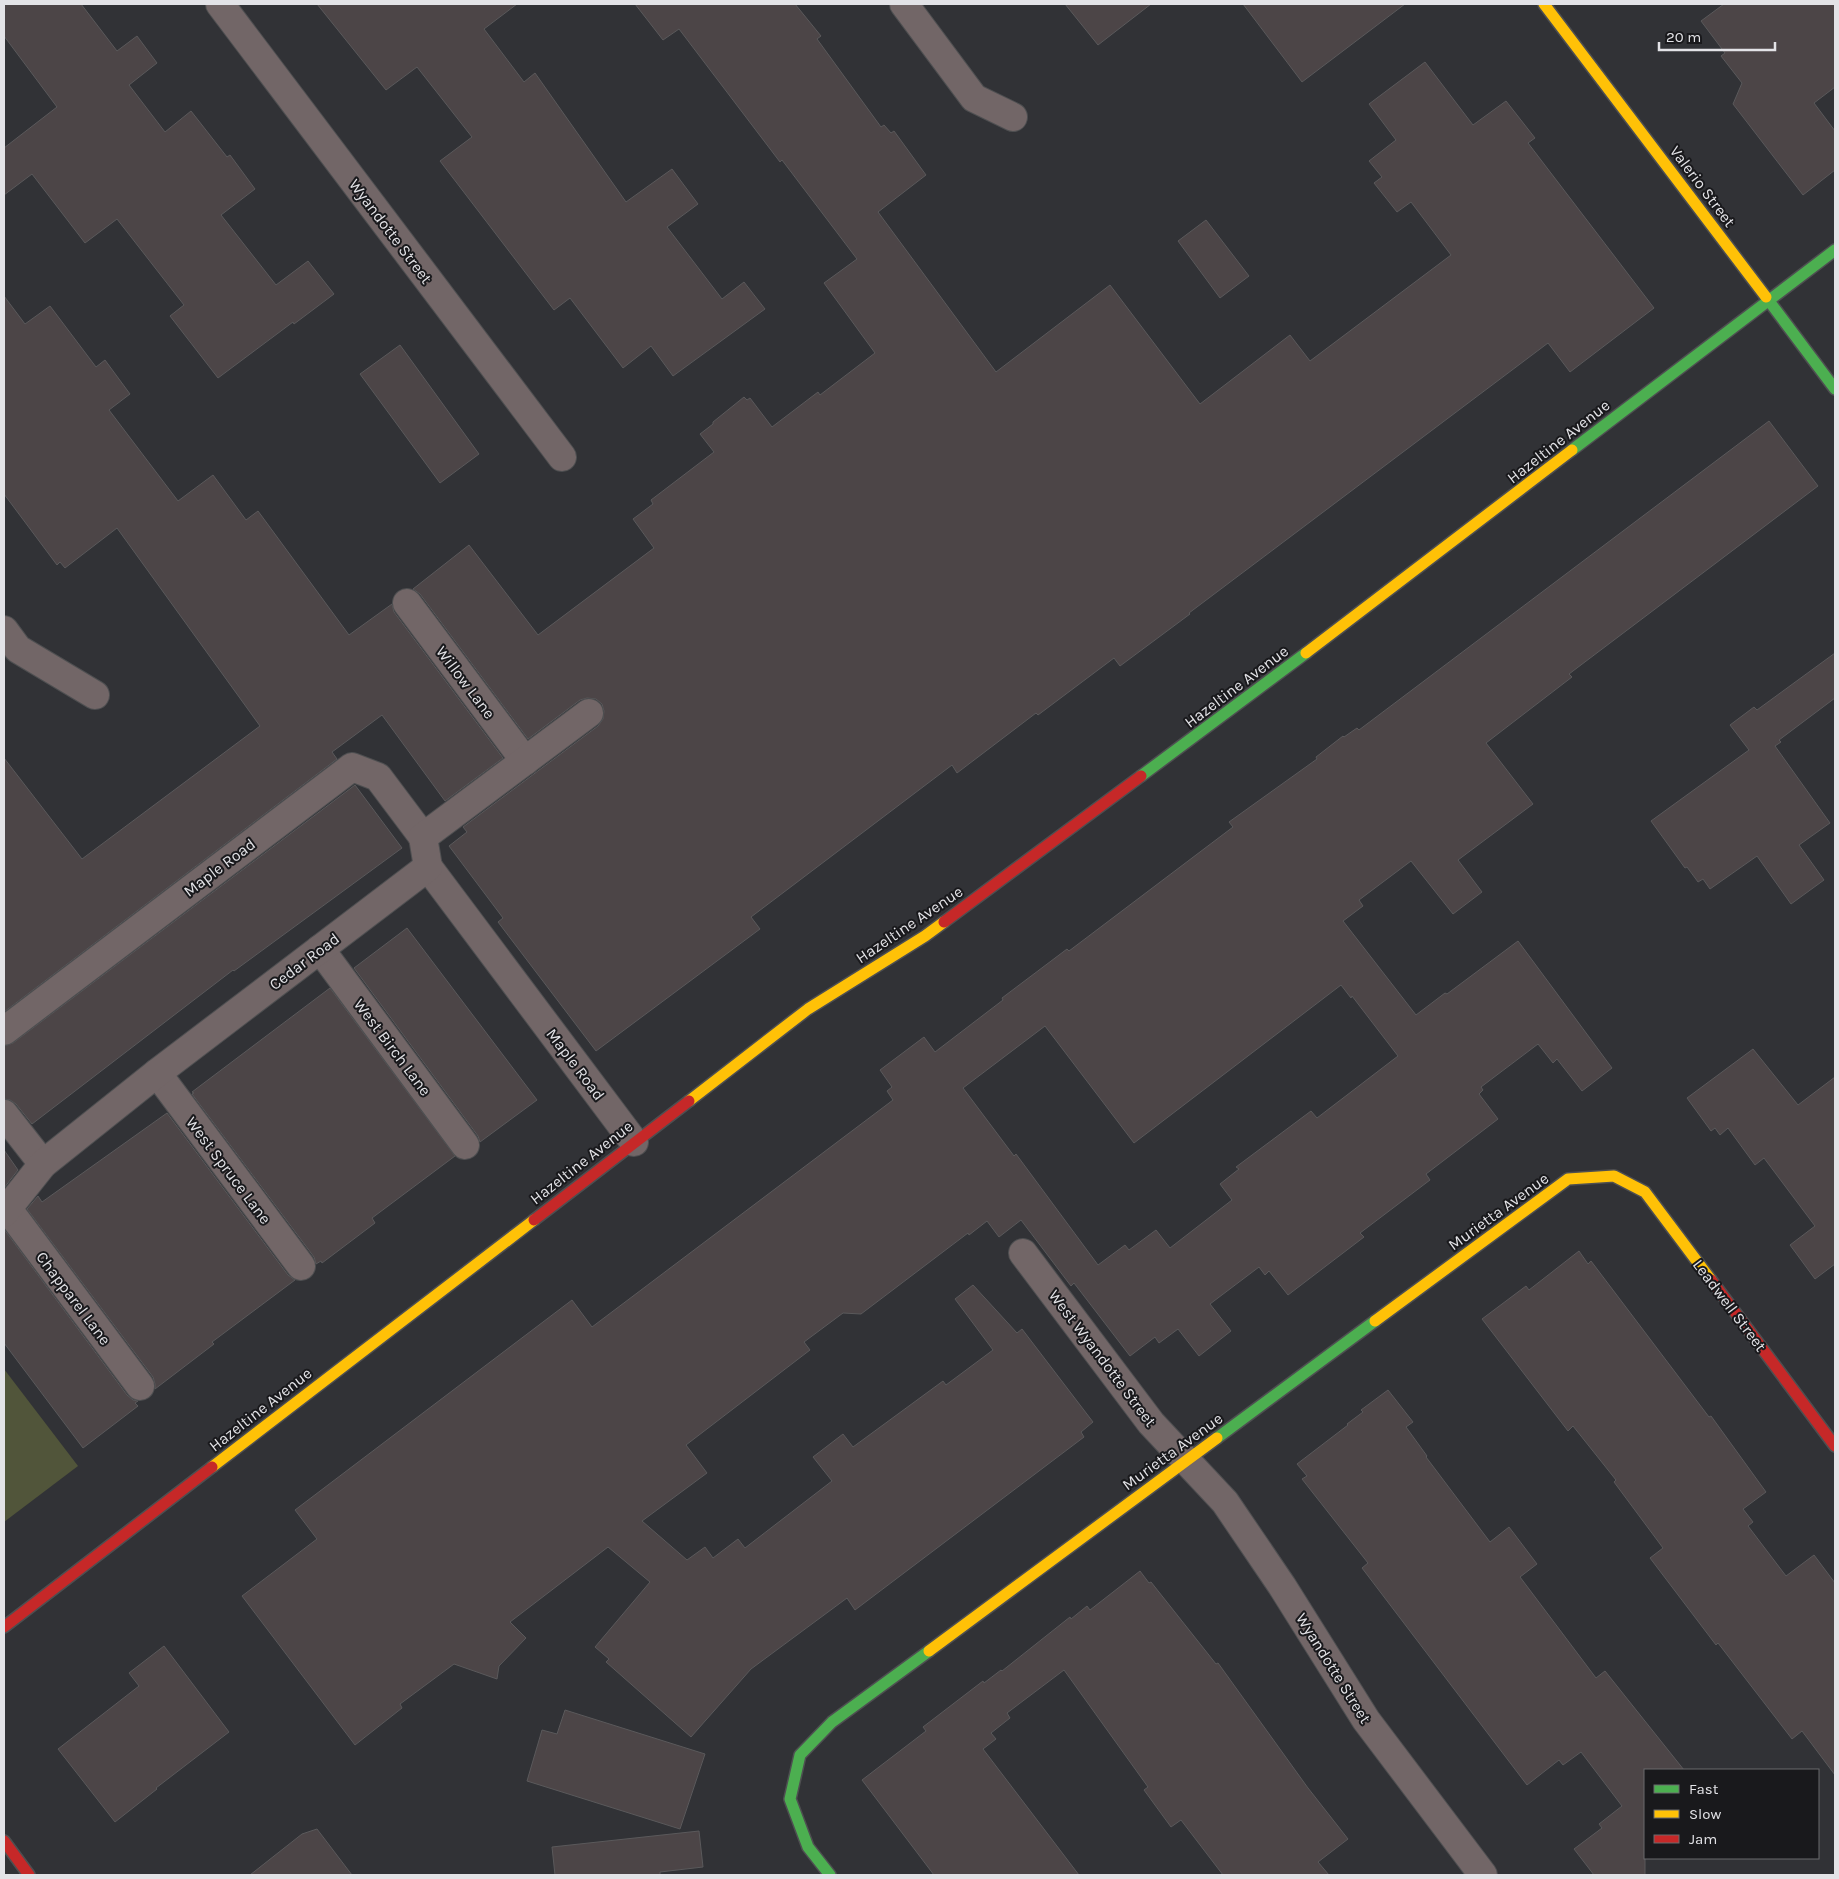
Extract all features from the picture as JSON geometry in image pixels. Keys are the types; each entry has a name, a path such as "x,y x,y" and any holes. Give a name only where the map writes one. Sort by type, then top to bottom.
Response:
{"street":[{"name":"Wyandotte Street","path":"220,4 562,457"},
{"path":"904,4 974,98 1013,117"},
{"name":"Valerio Street","path":"1544,4 1835,390"},
{"name":"Hazeltine Avenue","path":"4,1627 808,1009 925,936 1229,711 1835,250"},
{"name":"Willow Lane","path":"407,603 524,761"},
{"path":"4,630 18,649 95,695"},
{"path":"428,867 424,837 589,713"},
{"name":"Maple Road","path":"4,1031 352,767 378,777 424,837"},
{"name":"Maple Road","path":"428,867 634,1142"},
{"name":"Cedar Road","path":"6,1211 43,1164 157,1074 428,867"},
{"name":"West Birch Lane","path":"320,949 465,1145"},
{"name":"West Spruce Lane","path":"157,1074 301,1266"},
{"path":"4,1114 43,1164"},
{"name":"Leadwell Street","path":"1614,1176 1645,1192 1835,1446"},
{"name":"Murietta Avenue","path":"830,1875 808,1847 790,1799 800,1755 832,1722 1568,1179 1614,1176"},
{"name":"Chapparel Lane","path":"6,1211 140,1386"},
{"name":"West Wyandotte Street","path":"1023,1253 1151,1423 1188,1460"},
{"name":"Wyandotte Street","path":"1188,1460 1225,1502 1282,1586 1366,1720 1483,1875"},
{"path":"4,1841 29,1875"}],"green space":[{"path":"4,1369 78,1466 4,1522"}],"building":[{"path":"4,4 81,4 117,51 137,36 157,63 129,85 165,132 191,111 227,157 230,155 255,189 221,215 276,285 308,261 334,294 218,378 170,316 184,305 117,219 85,243 32,174 4,195 4,148 57,107 4,36"},
{"path":"317,4 517,4 484,29 524,82 535,73 626,202 672,169 698,204 667,227 722,299 744,282 765,309 673,376 651,346 623,368 570,298 554,310 440,161 472,137 417,67 386,90"},
{"path":"635,4 795,4 821,36 817,39 881,127 884,125 891,133 894,131 926,175 878,212 996,372 1110,285 1200,404 1290,335 1310,361 1451,255 1411,202 1397,212 1374,183 1382,177 1369,161 1396,140 1369,104 1425,62 1473,125 1506,101 1535,138 1528,143 1654,308 1570,372 1548,343 1120,666 1114,658 1038,715 1036,713 957,773 952,765 751,917 760,929 596,1051 498,922 503,918 449,846 467,832 463,827 598,726 603,719 604,711 602,704 596,699 587,698 580,700 528,739 420,594 413,589 469,545 538,635 654,548 633,519 653,504 651,500 714,452 700,434 713,422 744,397 747,400 750,398 772,427 818,392 820,395 875,353 824,283 857,259 782,160 780,162 679,29 663,40"},
{"path":"1065,4 1151,4 1098,45"},
{"path":"1243,4 1405,4 1302,82"},
{"path":"1724,4 1835,4 1835,87 1814,103 1835,131 1835,170 1803,195 1733,104 1742,83 1721,56 1725,53 1701,21"},
{"path":"1206,220 1249,276 1220,298 1178,241"},
{"path":"4,296 25,324 50,306 96,367 105,360 130,394 109,410 178,501 213,475 246,520 258,511 349,635 392,604 394,612 503,758 445,801 382,715 332,752 337,759 4,1012 4,758 82,859 260,726 117,528 65,568 60,562 57,565 4,494"},
{"path":"400,345 479,454 440,483 360,374"},
{"path":"1769,421 1818,486 1569,674 1572,677 1486,743 1533,804 1458,860 1482,892 1453,914 1411,861 1359,900 1363,906 1343,921 1416,1015 1518,941 1612,1068 1582,1091 1557,1059 1553,1063 1538,1044 1481,1087 1483,1090 1479,1094 1498,1119 1426,1174 1430,1180 1360,1233 1364,1237 1288,1295 1269,1271 1265,1275 1259,1267 1210,1304 1231,1331 1199,1356 1178,1329 1159,1343 1155,1337 1130,1356 1074,1283 1071,1286 1021,1220 999,1237 987,1221 969,1235 968,1233 861,1314 843,1313 804,1342 810,1350 686,1445 707,1473 642,1521 687,1560 705,1547 713,1558 738,1539 745,1548 832,1481 813,1457 843,1434 853,1447 943,1381 946,1385 993,1350 955,1299 973,1285 1017,1333 1022,1329 1093,1422 1081,1432 1084,1437 855,1610 847,1598 751,1669 691,1737 606,1662 609,1659 595,1647 650,1582 608,1547 510,1622 526,1638 499,1666 497,1679 454,1664 400,1704 402,1708 355,1745 242,1596 317,1539 295,1510 572,1300 592,1327 893,1100 887,1091 892,1087 880,1070 924,1037 935,1052 1003,1000 1002,998 1067,949 1069,951 1233,827 1229,822 1317,759 1316,757 1343,736 1357,728 1359,730","holes":["1341,985 1351,998 1352,996 1398,1056 1317,1118 1311,1111 1236,1167 1239,1169 1220,1184 1232,1200 1170,1248 1156,1230 1129,1250 1125,1245 1098,1265 1016,1154 1014,1156 963,1088 1045,1026 1134,1143"]},
{"path":"1835,653 1835,698 1779,740 1781,742 1775,746 1830,823 1799,845 1824,880 1791,904 1757,856 1710,889 1703,879 1698,882 1687,867 1685,868 1651,821 1749,750 1730,725 1754,707 1757,710"},
{"path":"355,785 402,848 233,970 32,1124 16,1104 4,1099 4,1046 13,1043"},
{"path":"407,928 537,1100 480,1142 478,1136 354,968"},
{"path":"330,988 455,1156 372,1218 375,1223 322,1263 321,1261 316,1264 314,1257 192,1092"},
{"path":"1753,1049 1798,1105 1835,1077 1835,1264 1815,1279 1790,1245 1815,1226 1764,1158 1755,1165 1728,1128 1720,1135 1715,1128 1711,1131 1687,1098"},
{"path":"167,1113 288,1275 295,1280 212,1342 214,1344 155,1389 153,1377 27,1209 38,1196 42,1202"},
{"path":"4,1150 18,1170 4,1188"},
{"path":"4,1229 127,1395 133,1400 138,1401 135,1403 138,1406 83,1448 4,1343"},
{"path":"1579,1251 1588,1264 1591,1261 1709,1417 1711,1416 1766,1492 1743,1509 1753,1522 1748,1526 1786,1576 1814,1555 1835,1583 1835,1775 1802,1731 1792,1739 1718,1643 1716,1645 1650,1558 1663,1548 1614,1482 1616,1480 1573,1426 1568,1431 1482,1319 1526,1286 1529,1290"},
{"path":"1388,1390 1413,1422 1406,1427 1426,1457 1490,1542 1509,1527 1537,1564 1520,1577 1596,1678 1605,1671 1683,1769 1644,1769 1645,1875 1594,1875 1574,1849 1602,1828 1599,1824 1622,1806 1581,1752 1563,1765 1559,1760 1527,1785 1362,1568 1368,1563 1302,1479 1307,1476 1297,1464 1348,1425 1363,1412 1361,1410"},
{"path":"1140,1571 1149,1583 1151,1582 1216,1664 1218,1663 1308,1788 1348,1839 1318,1862 1329,1875 1223,1875 1181,1820 1171,1827 1144,1790 1148,1787 1064,1670 1007,1713 1010,1718 991,1733 996,1739 983,1749 1079,1875 934,1875 862,1780 926,1731 923,1727 983,1681 984,1683 1002,1671 1070,1617 1071,1619 1087,1606 1090,1610"},
{"path":"164,1646 229,1732 115,1822 58,1749 139,1686 129,1673"},
{"path":"565,1710 705,1754 680,1829 527,1781 542,1730 557,1734"},
{"path":"317,1829 352,1875 250,1875 302,1834"},
{"path":"699,1831 703,1867 660,1872 660,1875 555,1875 552,1847"}],"traffic: fast":[{"path":"1572,450 1835,250"},
{"path":"1766,297 1835,389"},
{"path":"1141,776 1306,653"},
{"path":"1217,1438 1375,1321"},
{"path":"830,1875 808,1847 790,1799 800,1755 832,1722 929,1651"}],"traffic: slow":[{"path":"1544,4 1766,297"},
{"path":"1306,653 1572,450"},
{"path":"689,1101 808,1009 925,936 944,922"},
{"path":"1375,1321 1568,1179 1614,1176 1645,1192 1711,1280"},
{"path":"212,1467 534,1220"},
{"path":"929,1651 1217,1438"}],"traffic: jam":[{"path":"944,922 1141,776"},
{"path":"534,1220 689,1101"},
{"path":"1711,1280 1835,1446"},
{"path":"4,1627 212,1467"},
{"path":"4,1841 29,1875"}]}
